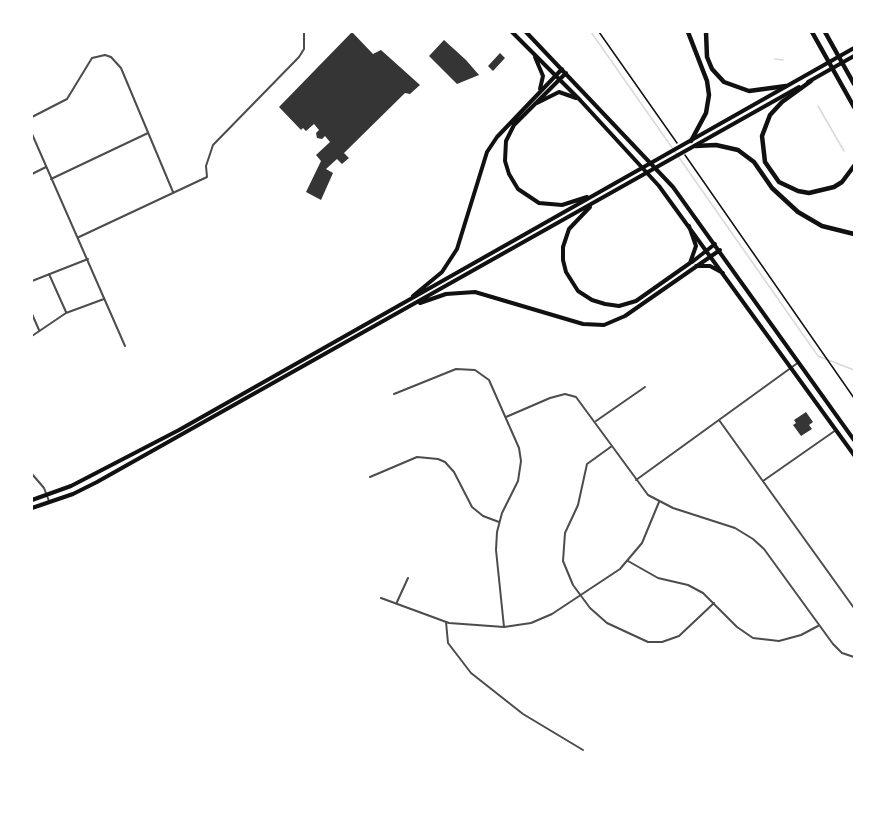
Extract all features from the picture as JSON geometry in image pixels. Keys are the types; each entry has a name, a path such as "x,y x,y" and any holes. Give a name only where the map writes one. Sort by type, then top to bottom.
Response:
{"highway":[{"path":"688,32 707,81 709,95 706,113 693,143 738,150 754,162 772,188 798,212 822,226 855,234"},
{"path":"706,32 707,57 712,69 724,82 749,91 786,86"},
{"path":"812,32 853,105 855,114"},
{"path":"825,32 855,84"},
{"path":"811,81 782,102 770,114 762,136 765,162 779,182 798,191 809,193 834,187 842,182 855,166"}],"main road":[{"path":"512,32 634,157 686,220 855,455"},
{"path":"526,32 654,165 720,250 855,440"},
{"path":"32,508 97,482 628,184 786,86 855,48"},
{"path":"533,53 543,76 540,90"},
{"path":"32,500 86,479 179,430 624,179 855,56"},
{"path":"564,71 514,125 505,148 509,174 518,189 539,203 553,206 597,194"},
{"path":"403,304 442,272 457,249 487,152 497,137 540,90 558,77"},
{"path":"529,109 559,92 580,100"},
{"path":"598,201 573,223 563,247 566,272 571,283 586,297 605,304 624,305 645,296 715,244"},
{"path":"686,220 696,246 690,263"},
{"path":"408,308 446,294 475,292 582,324 604,325 625,316 720,250"},
{"path":"695,266 710,266 725,273"}],"street":[{"path":"79,237 207,177 206,166 213,146 299,57 304,50 304,32"},
{"path":"32,117 67,99 92,58 105,55 117,61 173,192"},
{"path":"51,179 148,132"},
{"path":"32,134 125,346"},
{"path":"32,174 46,167"},
{"path":"32,281 88,259"},
{"path":"49,274 66,313"},
{"path":"32,336 66,313 104,299"},
{"path":"32,314 39,330"},
{"path":"636,480 799,362"},
{"path":"394,394 447,371 468,368 489,380 519,448 521,462 518,481 499,522 496,550 504,627"},
{"path":"595,422 645,387"},
{"path":"506,417 547,399 565,394 572,396 595,422 648,495 659,502 735,528 753,539 764,549 842,653 855,657"},
{"path":"719,420 855,608"},
{"path":"763,481 836,429"},
{"path":"612,446 587,464 578,505 565,533 563,561 580,596 596,614 613,627 641,640 656,642 679,636 714,603"},
{"path":"370,477 417,458 438,459 454,472 472,507 483,516 499,522"},
{"path":"32,474 44,488 49,502"},
{"path":"381,598 446,622 504,627 539,620 580,596 628,561 645,536 659,502"},
{"path":"628,561 658,578 698,590 737,627 760,640 793,638 819,625"},
{"path":"396,604 408,578"},
{"path":"446,622 448,643 471,673 514,708 583,750"}],"path":[{"path":"599,32 855,398"}],"building":[{"path":"352,32 373,54 381,50 420,85 410,94 405,93 344,153 349,158 342,164 337,159 326,169 333,173 321,200 306,192 321,161 316,155 330,142 325,136 322,139 317,138 316,133 319,130 314,124 306,131 303,128 301,130 279,107"},
{"path":"444,40 479,75 457,84 429,56"},
{"path":"500,53 505,58 493,71 488,66"},
{"path":"806,412 813,422 809,425 812,429 801,436 793,425 796,423 794,420"}],"waterway":[{"path":"591,32 818,356 854,370"},
{"path":"775,59 783,60"},
{"path":"818,106 844,151"}]}
